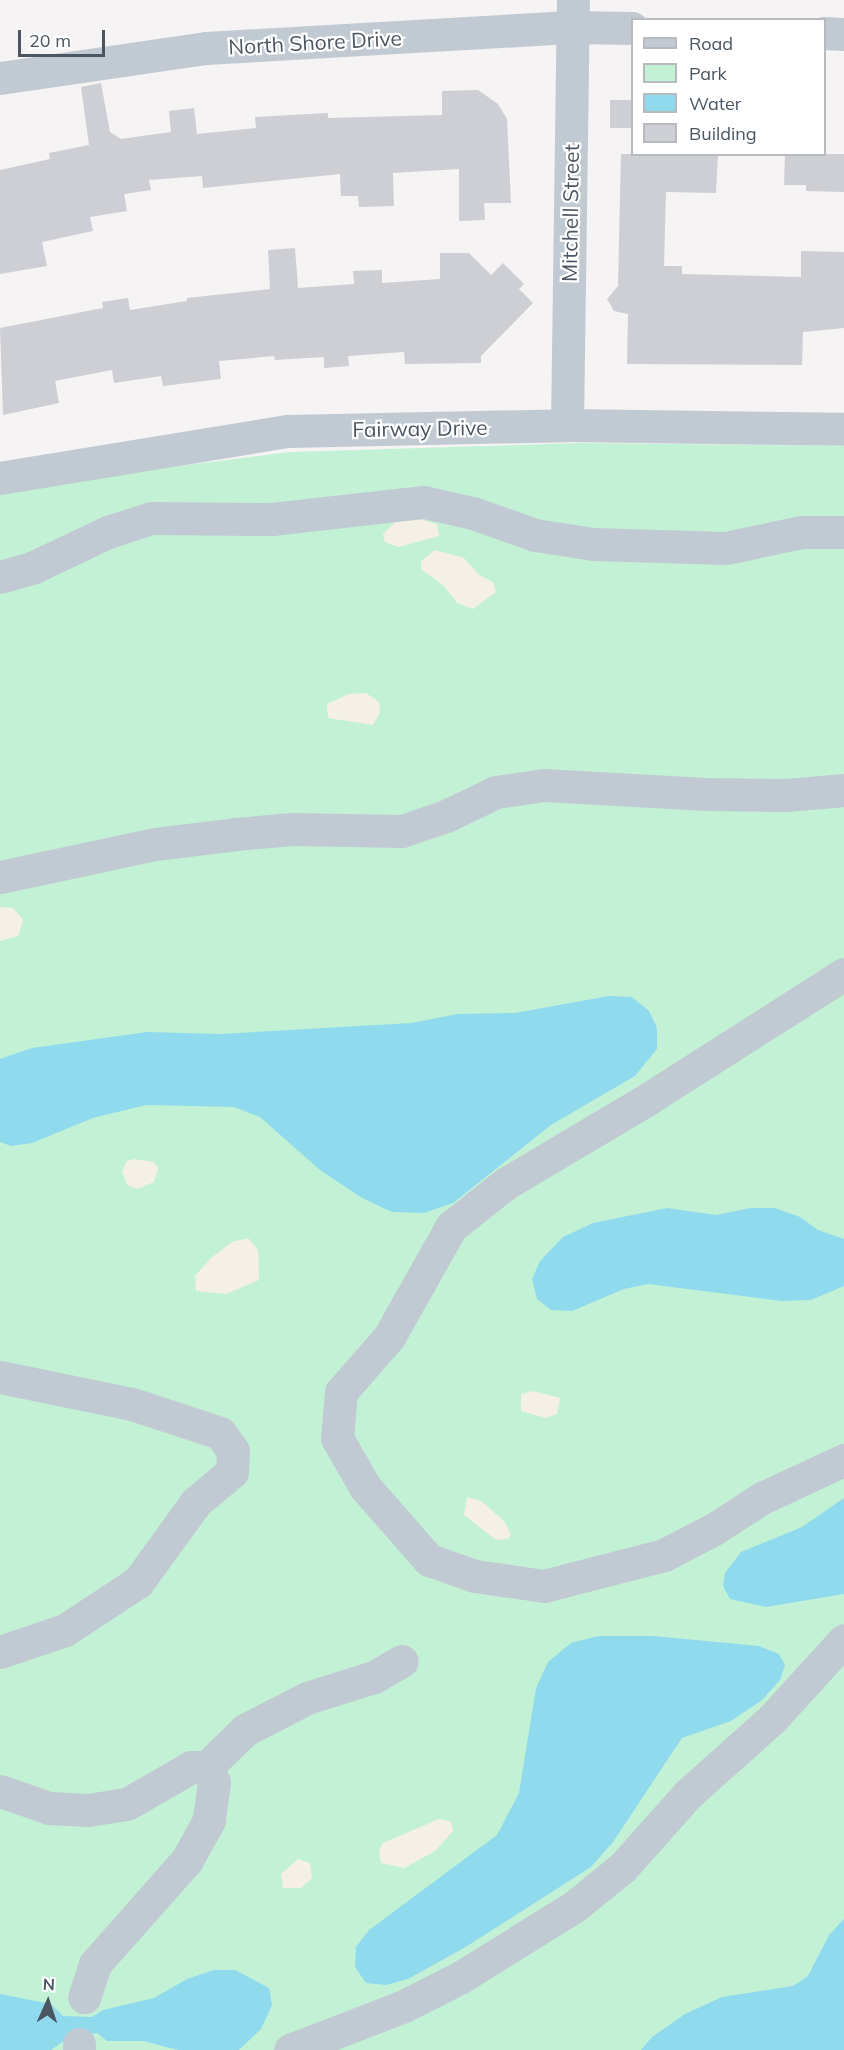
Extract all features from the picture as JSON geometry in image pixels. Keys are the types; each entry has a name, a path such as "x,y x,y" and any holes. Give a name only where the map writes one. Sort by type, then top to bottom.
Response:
{"street":[{"name":"North Shore Drive","path":"0,78 206,48 573,14 631,28"},
{"name":"Mitchell Street","path":"567,425 573,14"},
{"path":"826,33 844,34"},
{"name":"Fairway Drive","path":"0,478 288,431 567,425 844,429"},
{"path":"0,577 34,567 108,532 151,518 272,519 424,502 472,513 535,535 593,544 726,548 801,532 844,532"},
{"path":"0,877 155,844 236,834 292,829 402,831 446,816 496,792 544,785 729,794 844,790"},
{"path":"844,974 648,1099 505,1184 452,1227 389,1337 341,1392 337,1438 365,1487 429,1560 475,1576 544,1586 664,1555 714,1530 762,1498 844,1460"},
{"path":"0,1377 132,1404 220,1433 233,1451 232,1472 196,1502 138,1582 65,1630 0,1652"},
{"path":"290,2050 442,1987 575,1906 623,1867 688,1794 773,1718 844,1640"},
{"path":"0,1791 49,1808 88,1810 127,1804 191,1767 207,1767 244,1730 307,1698 374,1677 402,1661"},
{"path":"84,1997 95,1964 187,1860 209,1820 214,1783 207,1767"}],"green space":[{"path":"580,443 844,446 844,2050 0,2050 0,495 38,484 290,452"}],"sand":[{"path":"416,518 437,524 439,536 398,547 385,542 383,534 396,521"},
{"path":"435,550 464,558 479,575 493,582 496,592 473,609 457,603 444,586 421,569 421,561"},
{"path":"366,693 379,702 380,713 373,725 328,718 327,704 349,694"},
{"path":"0,907 13,908 23,920 18,936 0,941"},
{"path":"134,1159 154,1162 158,1168 154,1182 137,1189 127,1185 122,1172 127,1161"},
{"path":"248,1238 258,1250 259,1280 226,1294 196,1291 195,1276 211,1258 232,1242"},
{"path":"533,1391 560,1398 557,1414 546,1418 521,1411 521,1394"},
{"path":"467,1497 481,1501 504,1521 511,1534 508,1539 496,1540 464,1515"},
{"path":"439,1819 451,1821 453,1831 435,1851 404,1868 381,1863 379,1850 383,1843"},
{"path":"298,1859 310,1863 312,1878 301,1888 283,1888 281,1874"}],"water":[{"path":"609,996 632,997 649,1011 657,1028 657,1049 635,1076 551,1125 453,1203 424,1213 392,1212 362,1198 320,1170 260,1117 234,1107 146,1105 93,1118 32,1143 11,1146 0,1142 0,1059 32,1048 147,1032 221,1034 411,1023 458,1014 515,1013"},
{"path":"667,1208 716,1215 751,1208 775,1208 800,1217 818,1230 844,1239 844,1286 811,1300 781,1301 648,1284 624,1289 572,1311 551,1310 537,1299 532,1279 540,1261 563,1237 593,1223"},
{"path":"844,1498 844,1594 766,1607 730,1599 723,1586 725,1573 741,1552 802,1527"},
{"path":"598,1636 653,1636 759,1646 779,1654 785,1665 780,1680 762,1700 731,1721 682,1738 613,1842 591,1867 464,1948 408,1979 386,1985 366,1983 355,1967 356,1947 369,1930 497,1835 519,1793 536,1688 548,1662 571,1643"},
{"path":"844,1919 844,2050 641,2050 652,2037 685,2014 722,1997 793,1986 808,1976 829,1935"},
{"path":"214,1970 235,1970 269,1988 272,2005 261,2029 239,2050 178,2050 143,2041 107,2041 97,2033 71,2036 51,2050 0,2050 0,1994 51,2004 63,2016 92,2017 103,2010 154,1998 187,1979"}],"building":[{"path":"101,83 110,132 121,139 171,132 169,111 194,108 197,134 256,128 255,117 328,113 328,118 442,115 442,91 478,90 498,104 507,119 511,203 484,203 485,220 459,221 459,169 393,173 394,206 359,207 358,196 341,196 340,174 203,188 202,176 149,180 151,190 124,194 127,211 90,217 93,231 42,242 47,266 0,274 0,170 50,159 49,153 89,145 81,87"},
{"path":"610,100 631,100 631,128 610,128"},
{"path":"621,154 718,156 716,193 666,192 664,266 682,266 682,274 801,277 801,251 844,252 844,328 803,332 802,365 627,364 628,314 614,311 607,299 618,286"},
{"path":"844,154 844,192 806,191 806,185 784,185 785,156"},
{"path":"295,248 298,288 354,284 353,271 382,270 382,283 440,279 440,253 469,253 491,275 503,263 524,284 519,289 533,303 481,356 481,363 405,364 404,352 348,356 349,366 324,368 324,357 275,360 274,356 219,361 221,379 163,386 161,376 114,383 112,370 55,381 59,403 3,415 0,328 103,308 102,302 128,298 130,310 187,301 187,298 270,289 268,250"}]}
